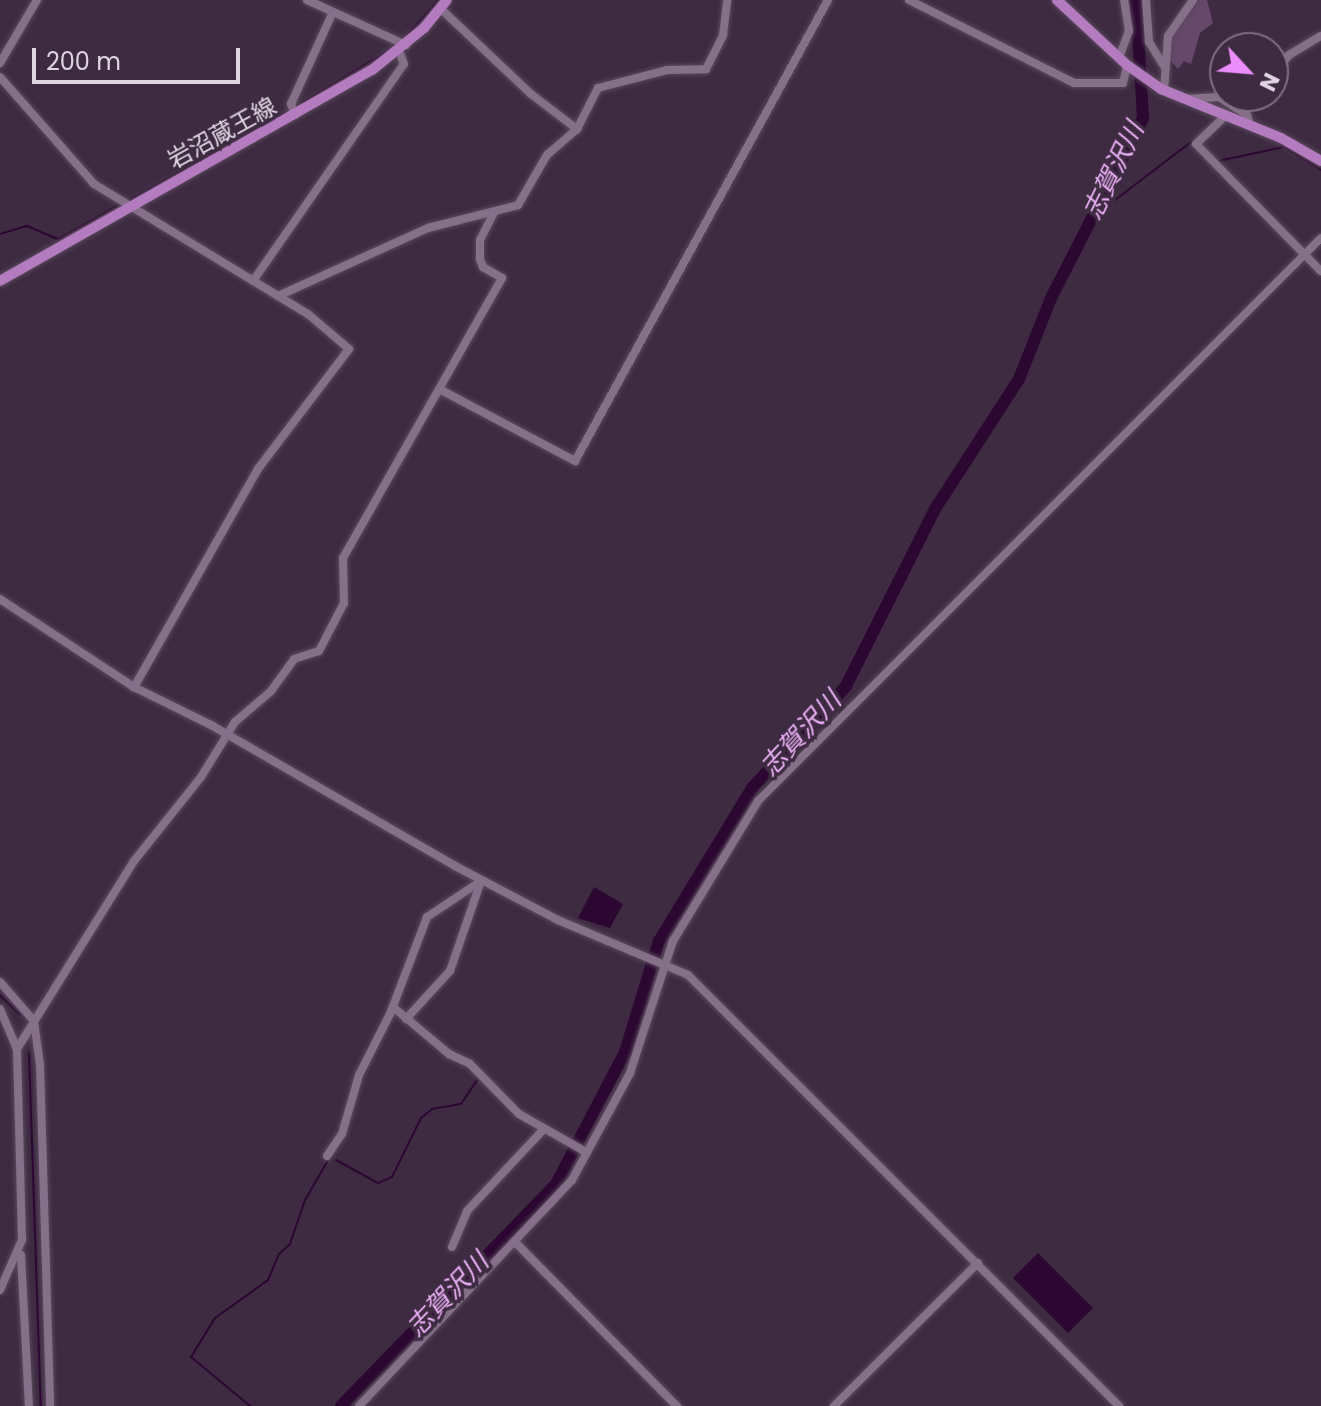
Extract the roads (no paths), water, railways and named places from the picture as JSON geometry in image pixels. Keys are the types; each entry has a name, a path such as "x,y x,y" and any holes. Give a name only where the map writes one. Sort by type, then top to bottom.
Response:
{"main road":[{"path":"1057,0 1126,64 1162,90 1250,125 1321,161"},
{"name":"岩沼蔵王線","path":"0,281 295,115 402,48 444,4"}],"street":[{"path":"0,63 37,0"},
{"path":"253,281 404,64 402,48 307,0"},
{"path":"278,296 428,228 518,205 547,155 577,129 603,85 675,69 706,69 723,35 727,0"},
{"path":"441,390 575,461 828,0"},
{"path":"909,0 1074,83 1123,83 1129,31 1124,0"},
{"path":"1146,0 1149,42 1165,68"},
{"path":"1162,90 1168,36 1193,0"},
{"path":"444,4 531,94 577,129"},
{"path":"295,115 291,104 333,12"},
{"path":"1289,55 1321,36"},
{"path":"0,77 94,184 324,325 349,349 258,469 134,687"},
{"path":"1181,99 1209,98"},
{"path":"1246,112 1250,125"},
{"path":"1224,117 1196,144 1321,271"},
{"path":"17,1049 134,861 201,777 226,734 271,691 294,659 319,651 344,603 343,558 412,429 441,390 502,278 483,267 480,259 480,240 494,213"},
{"path":"359,1406 572,1180 630,1073 663,963 701,892 767,791 1321,238"},
{"path":"0,599 134,687 226,734 481,881 663,963 706,989 1119,1406"},
{"path":"327,1156 342,1134 359,1075 393,1007 427,917 481,881"},
{"path":"406,1019 450,971 481,881"},
{"path":"0,982 34,1021 40,1065 50,1406"},
{"path":"393,1007 449,1054 470,1064 500,1097 543,1130 586,1152"},
{"path":"0,1009 17,1049 20,1253 29,1406"},
{"path":"452,1247 467,1211 543,1130"},
{"path":"515,1242 677,1406"},
{"path":"0,1290 20,1253"},
{"path":"834,1406 978,1263"}],"waterway":[{"path":"407,35 438,0"},
{"name":"志賀沢川","path":"341,1406 556,1184 625,1052 659,941 752,788 846,686 935,509 1019,379 1051,298 1143,118 1136,0"},
{"path":"296,106 386,52"},
{"path":"236,139 284,113"},
{"path":"1115,200 1191,142"},
{"path":"127,201 226,145"},
{"path":"1218,161 1284,147 1321,170"},
{"name":"志賀沢川","path":"1103,195 1108,198"},
{"path":"0,234 27,226 58,239 118,205"},
{"path":"0,995 20,1015"},
{"path":"29,1053 41,1406"},
{"path":"336,1160 378,1183 392,1177 421,1118 432,1109 461,1104 478,1079"},
{"path":"250,1406 191,1357 215,1318 268,1280 279,1254 290,1244 305,1200 327,1162"}]}
